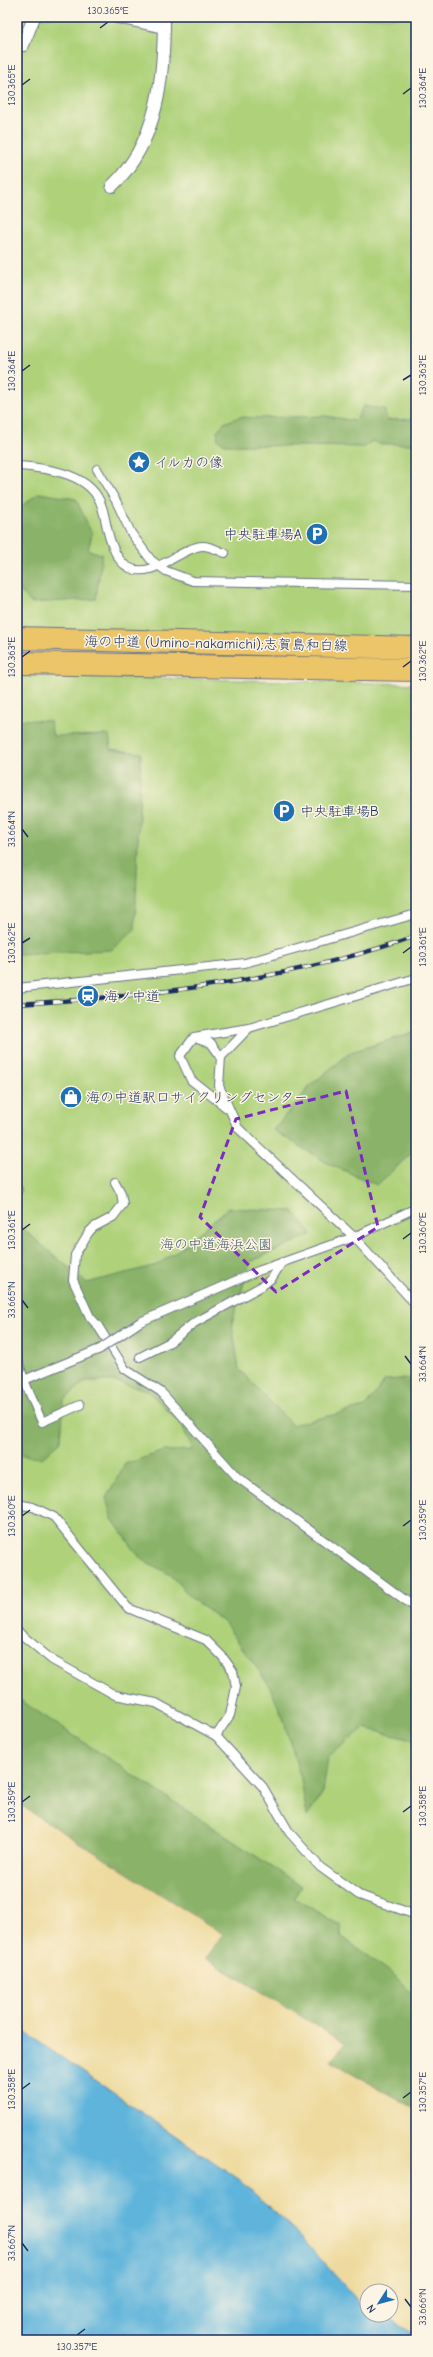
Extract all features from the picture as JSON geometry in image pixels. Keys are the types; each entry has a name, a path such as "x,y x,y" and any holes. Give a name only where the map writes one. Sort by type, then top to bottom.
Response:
{"main road":[{"name":"海の中道 (Umino-nakamichi);志賀島和白線","path":"17,638 416,648"},
{"name":"海の中道 (Umino-nakamichi);志賀島和白線","path":"17,663 416,670"}],"street":[{"path":"22,45 34,17"},
{"path":"112,186 134,160 151,127 162,78 164,22 117,17"}],"lane":[{"path":"17,466 50,468 78,479 94,491 102,506 109,539 115,554 128,567 140,570 159,566 189,550 202,546 225,553"},
{"path":"97,469 116,501 131,533 159,566 166,571 193,581 416,585"},
{"path":"17,988 245,963 416,914"},
{"path":"227,1109 191,1080 180,1056 194,1037 249,1028 416,978"},
{"path":"221,1057 249,1028"},
{"path":"194,1037 211,1043 221,1057 219,1086 227,1109 238,1128 354,1238 416,1305"},
{"path":"115,1182 121,1193 123,1204 113,1217 94,1227 90,1232 75,1255 73,1280 90,1317 98,1326 125,1369 161,1392 237,1477 416,1608"},
{"path":"20,1380 100,1348 140,1322 282,1262 354,1238 416,1208"},
{"path":"140,1357 170,1342 194,1322 262,1286 272,1278 282,1262"},
{"path":"17,1357 20,1380 42,1422 80,1405"},
{"path":"17,1504 33,1507 54,1517 128,1608 206,1640 222,1656 233,1671 236,1687 230,1715 216,1736"},
{"path":"17,1631 52,1660 115,1694 156,1703 216,1736 263,1787 289,1832 320,1867 359,1895 416,1915"}],"highlighted area":[{"path":"346,1091 378,1227 276,1292 200,1217 236,1119"}],"green space":[{"path":"17,17 416,17 416,640 17,635"},
{"path":"363,406 384,409 387,420 416,419 416,444 380,444 372,441 365,447 227,445 218,440 217,431 224,423 240,417 259,418 325,416 356,421"},
{"path":"39,493 76,499 92,534 88,550 102,554 96,599 31,603 18,588 19,508"},
{"name":"海の中道海浜公園","path":"17,675 416,684 416,2122 325,2069 17,1805"},
{"path":"17,719 50,721 53,736 109,735 111,749 141,753 135,929 111,950 17,954"},
{"path":"416,1032 416,1149 377,1185 329,1164 273,1130 312,1084 351,1052"},
{"path":"228,1208 293,1211 312,1234 250,1262 232,1323 239,1369 292,1425 365,1407 385,1380 416,1378 416,1741 364,1728 328,1757 323,1792 307,1817 301,1779 283,1718 269,1685 224,1622 191,1598 171,1575 141,1559 112,1519 106,1498 125,1464 164,1451 193,1450 181,1424 147,1390 112,1381 86,1381 64,1400 61,1441 42,1458 17,1454 17,1224 87,1283 157,1265 184,1246"},
{"path":"17,1698 301,1886 294,1898 341,1926 341,1936 394,1975 416,1997 416,2109 331,2061 344,2043 205,1958 222,1934 17,1803"}],"sand":[{"path":"17,1803 223,1934 205,1958 345,2043 331,2061 416,2109 416,2335 395,2323 399,2323 399,2283 359,2283 359,2302 240,2180 17,2027"}],"water":[{"path":"17,2027 240,2180 296,2232 359,2302 359,2323 395,2323 416,2335 416,2340 17,2340"}],"railway":[{"path":"17,1004 68,1001 169,991 219,984 319,964 368,952 416,936"}],"place":[{"name":"イルカの像","path":"139,462"},
{"name":"中央駐車場A","path":"317,534"},
{"name":"中央駐車場B","path":"284,811"},
{"name":"海ノ中道","path":"88,996"},
{"name":"海の中道駅口サイクリングセンター","path":"71,1097"}]}
